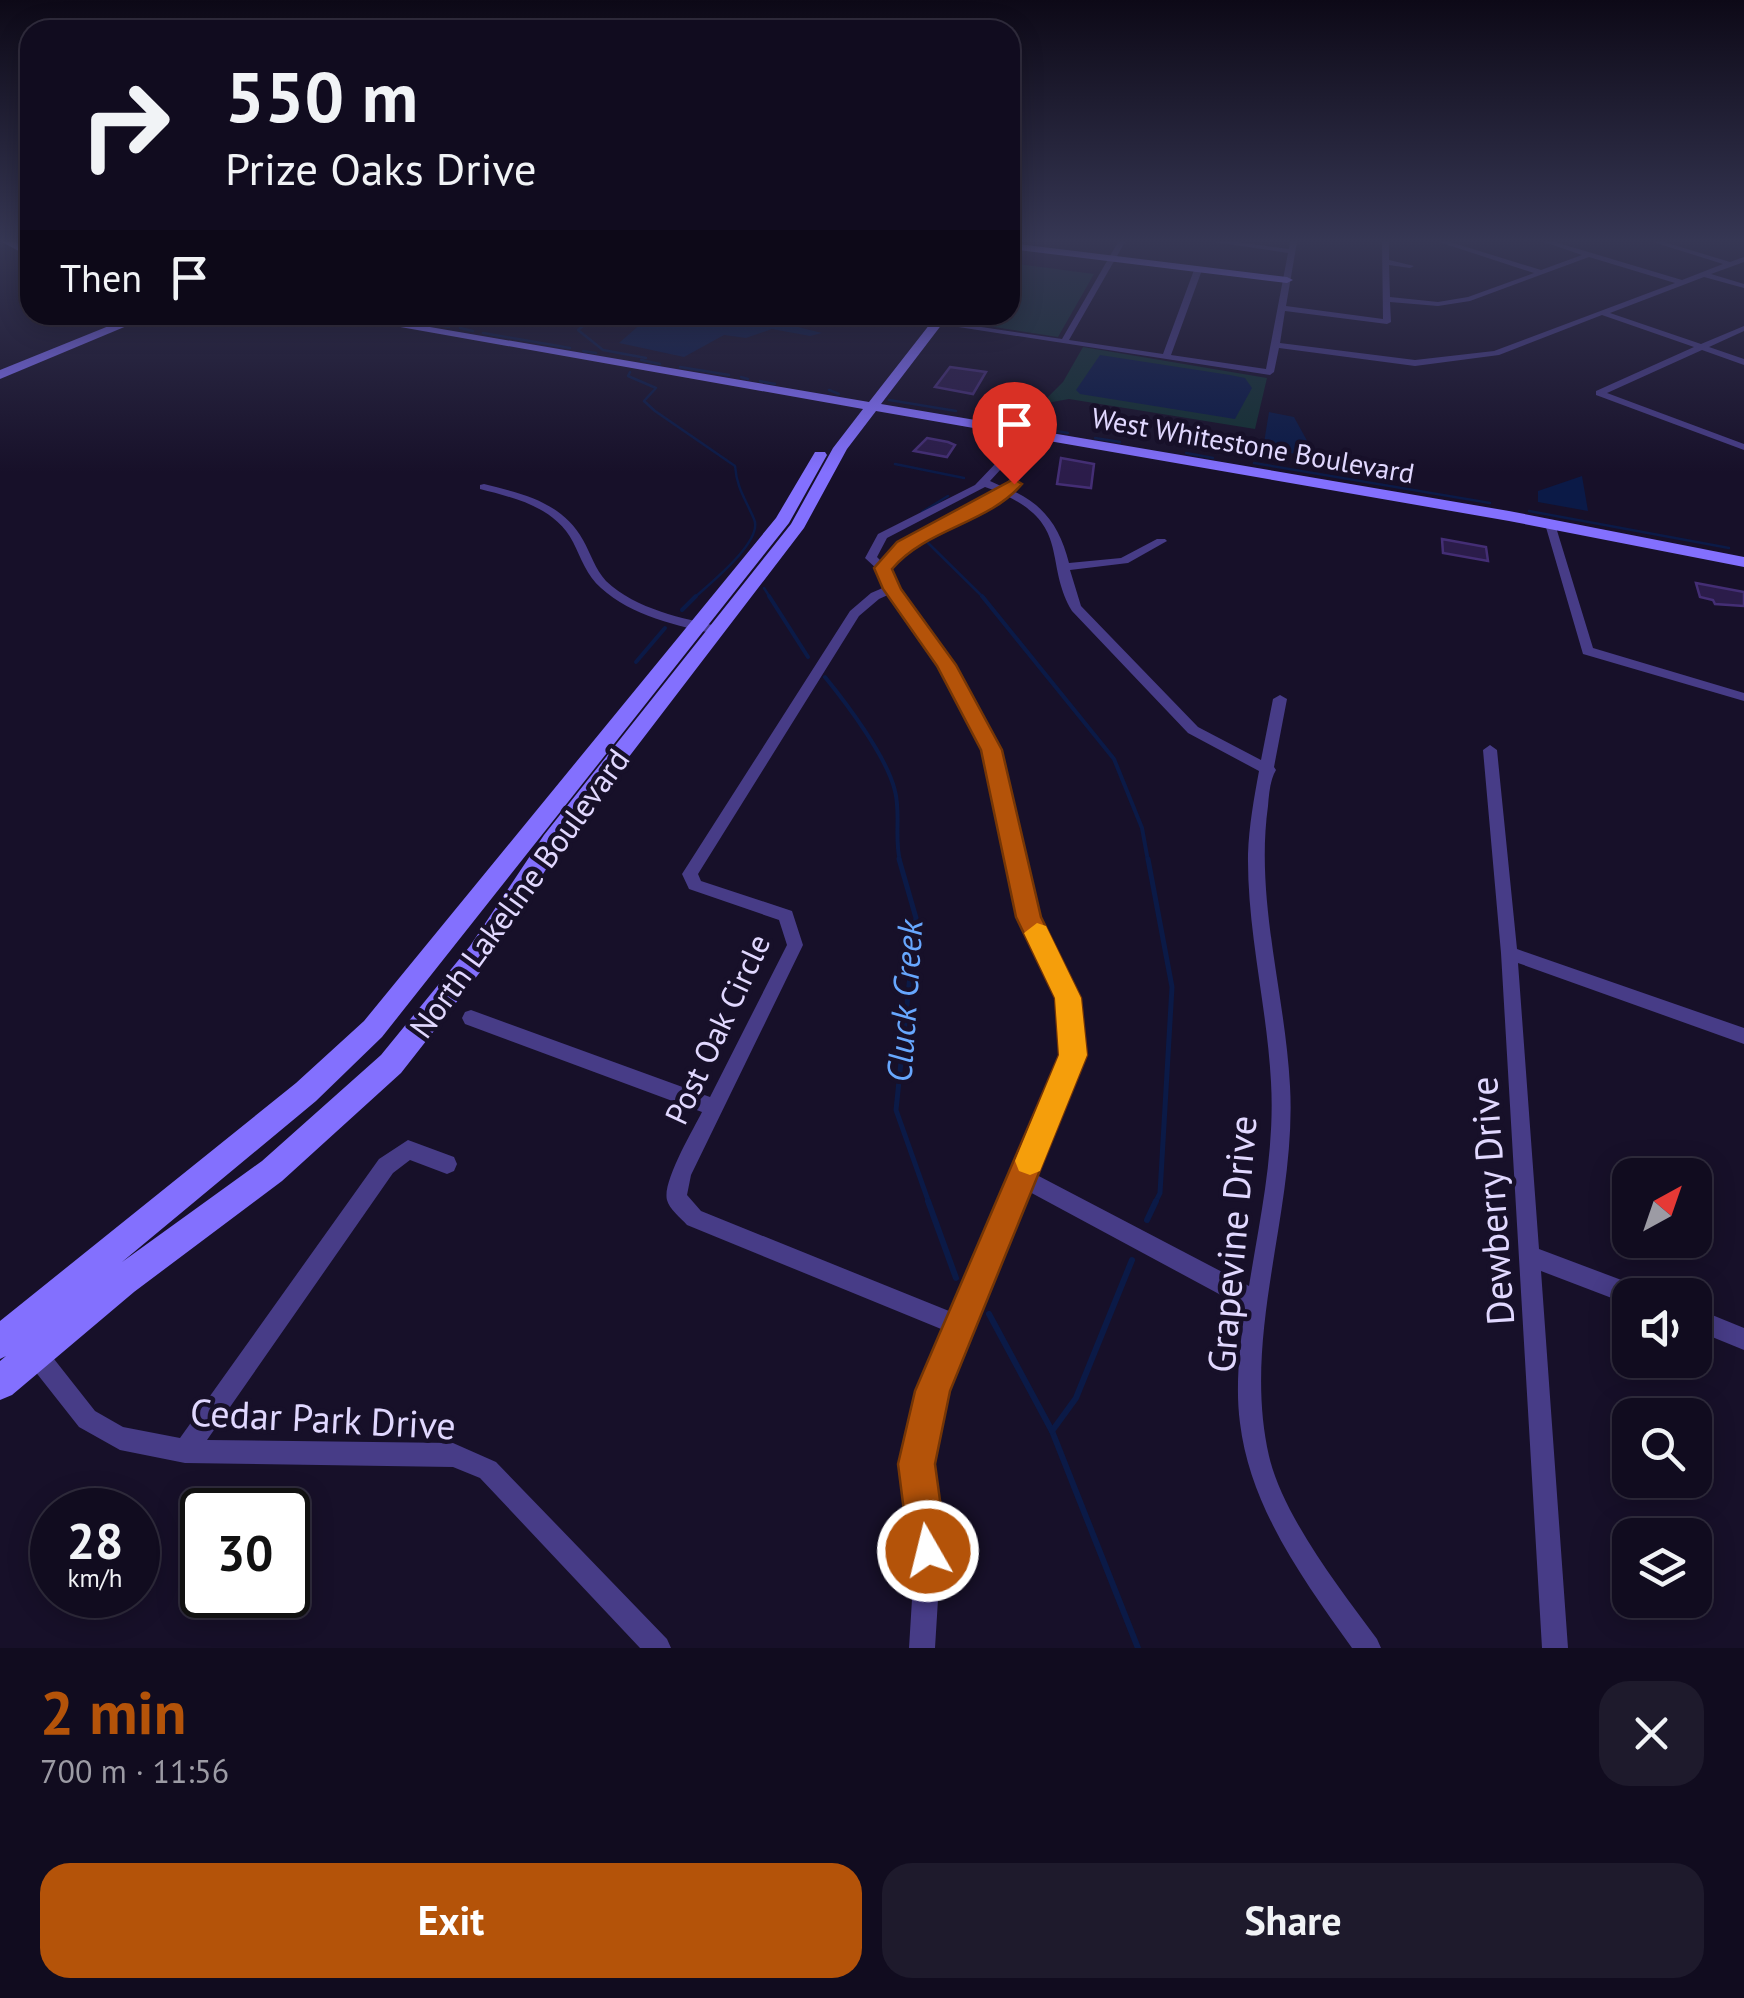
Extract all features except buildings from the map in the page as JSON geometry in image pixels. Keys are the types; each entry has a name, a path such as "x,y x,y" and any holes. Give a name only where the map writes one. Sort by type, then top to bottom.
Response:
{"main road":[{"path":"0,372 109,325"},
{"path":"0,372 122,325"},
{"name":"West Whitestone Boulevard","path":"396,325 1550,524 1744,562"},
{"name":"North Lakeline Boulevard","path":"0,1383 19,1340 306,1092 373,1028 595,770 707,628 862,406 928,325"},
{"name":"North Lakeline Boulevard","path":"19,1340 123,1281 272,1171 391,1064 438,1010 595,770"}],"street":[{"path":"1064,342 1077,319"},
{"path":"1166,357 1180,319"},
{"path":"972,325 1270,372 1281,319"},
{"path":"1363,319 1386,322 1386,319"},
{"path":"1277,345 1392,361 1444,362 1496,354 1587,319"},
{"path":"1619,319 1744,362"},
{"path":"1744,328 1598,393 1744,447"},
{"path":"883,568 902,546 1007,492 1044,445 1037,438 1022,441 984,483 882,536 871,558 883,568 892,589 946,665 992,750 1029,917 1068,998 1073,1055 932,1391 916,1464 928,1551 922,1648"},
{"path":"984,483 1007,492 1045,516 1057,530 1076,608 1193,730 1269,770"},
{"path":"484,487 535,502 558,516 576,536 596,575 618,595 707,628"},
{"path":"1550,524 1587,652 1744,697"},
{"path":"1064,567 1124,561 1161,541"},
{"name":"Post Oak Circle","path":"892,589 874,596 854,614 690,874 695,885 786,916 794,930 795,945 682,1173 676,1198 694,1218 957,1324"},
{"name":"Grapevine Drive","path":"1280,699 1256,854 1281,1156 1256,1302 1252,1409 1258,1460 1324,1589 1368,1648"},
{"name":"Dewberry Drive","path":"1490,750 1509,954 1555,1648"},
{"path":"1509,954 1744,1036"},
{"path":"472,1018 713,1108"},
{"path":"185,1451 386,1166 408,1150 446,1164"},
{"path":"1022,1178 1256,1302"},
{"path":"1530,1256 1612,1287"},
{"path":"1712,1326 1744,1339"},
{"name":"Cedar Park Drive","path":"19,1340 87,1418 120,1438 185,1451 453,1455 488,1470 658,1648"}],"green space":[{"path":"1020,319 1068,319 1058,337 981,325 1020,325"},
{"path":"1083,347 1267,378 1255,429 1069,399 1041,404 1063,382"}],"water":[{"path":"640,325 790,325 822,333 810,336 772,329 746,338 724,335 684,357 619,343"},
{"path":"1100,355 1245,378 1252,388 1235,419 1080,394 1076,390"},
{"path":"1269,412 1294,417 1316,457 1263,449"},
{"path":"1582,476 1588,511 1538,502 1538,491"}],"waterway":[{"path":"439,325 449,327"},
{"name":"Cluck Creek","path":"584,325 578,330 603,350 646,358"},
{"path":"460,328 473,331"},
{"path":"483,333 570,348"},
{"path":"583,351 596,353"},
{"path":"641,360 660,364"},
{"path":"680,367 729,375"},
{"name":"Cluck Creek","path":"630,372 628,376 656,388 644,401 655,411 735,466 754,519 755,528 744,550 693,599"},
{"path":"741,377 748,379"},
{"path":"760,381 775,384"},
{"path":"829,390 839,394"},
{"path":"889,400 956,411"},
{"path":"991,408 1023,412"},
{"path":"1019,424 1035,428"},
{"path":"1049,430 1068,433"},
{"path":"1095,438 1120,442"},
{"path":"1186,453 1213,458"},
{"path":"1254,463 1490,503"},
{"path":"895,464 964,478"},
{"path":"922,512 948,496"},
{"path":"1529,511 1729,548"},
{"path":"926,541 982,596"},
{"name":"Cluck Creek","path":"764,588 771,599"},
{"path":"693,599 696,596"},
{"name":"Cluck Creek","path":"769,596 808,657"},
{"path":"982,596 1114,759 1142,828 1148,861"},
{"path":"682,610 693,599"},
{"path":"636,662 665,628"},
{"name":"Cluck Creek","path":"825,677 865,731 891,777 897,800 900,861"},
{"name":"Cluck Creek","path":"899,859 916,918 896,1110 929,1203"},
{"path":"1148,859 1172,987 1160,1193 1156,1201"},
{"name":"Cluck Creek","path":"928,1201 956,1278"},
{"path":"1147,1220 1156,1201"},
{"path":"1052,1431 1076,1398 1132,1260"},
{"name":"Cluck Creek","path":"989,1314 1052,1431"},
{"name":"Cluck Creek","path":"1052,1431 1138,1648"}],"slow traffic":[{"path":"1030,1161 1073,1055 1068,998 1037,933"}],"route":[{"path":"928,1551 916,1464 932,1391 1073,1055 1068,998 1029,917 992,750 946,665 892,589 883,568 902,546 1000,497 1014,484"}]}
